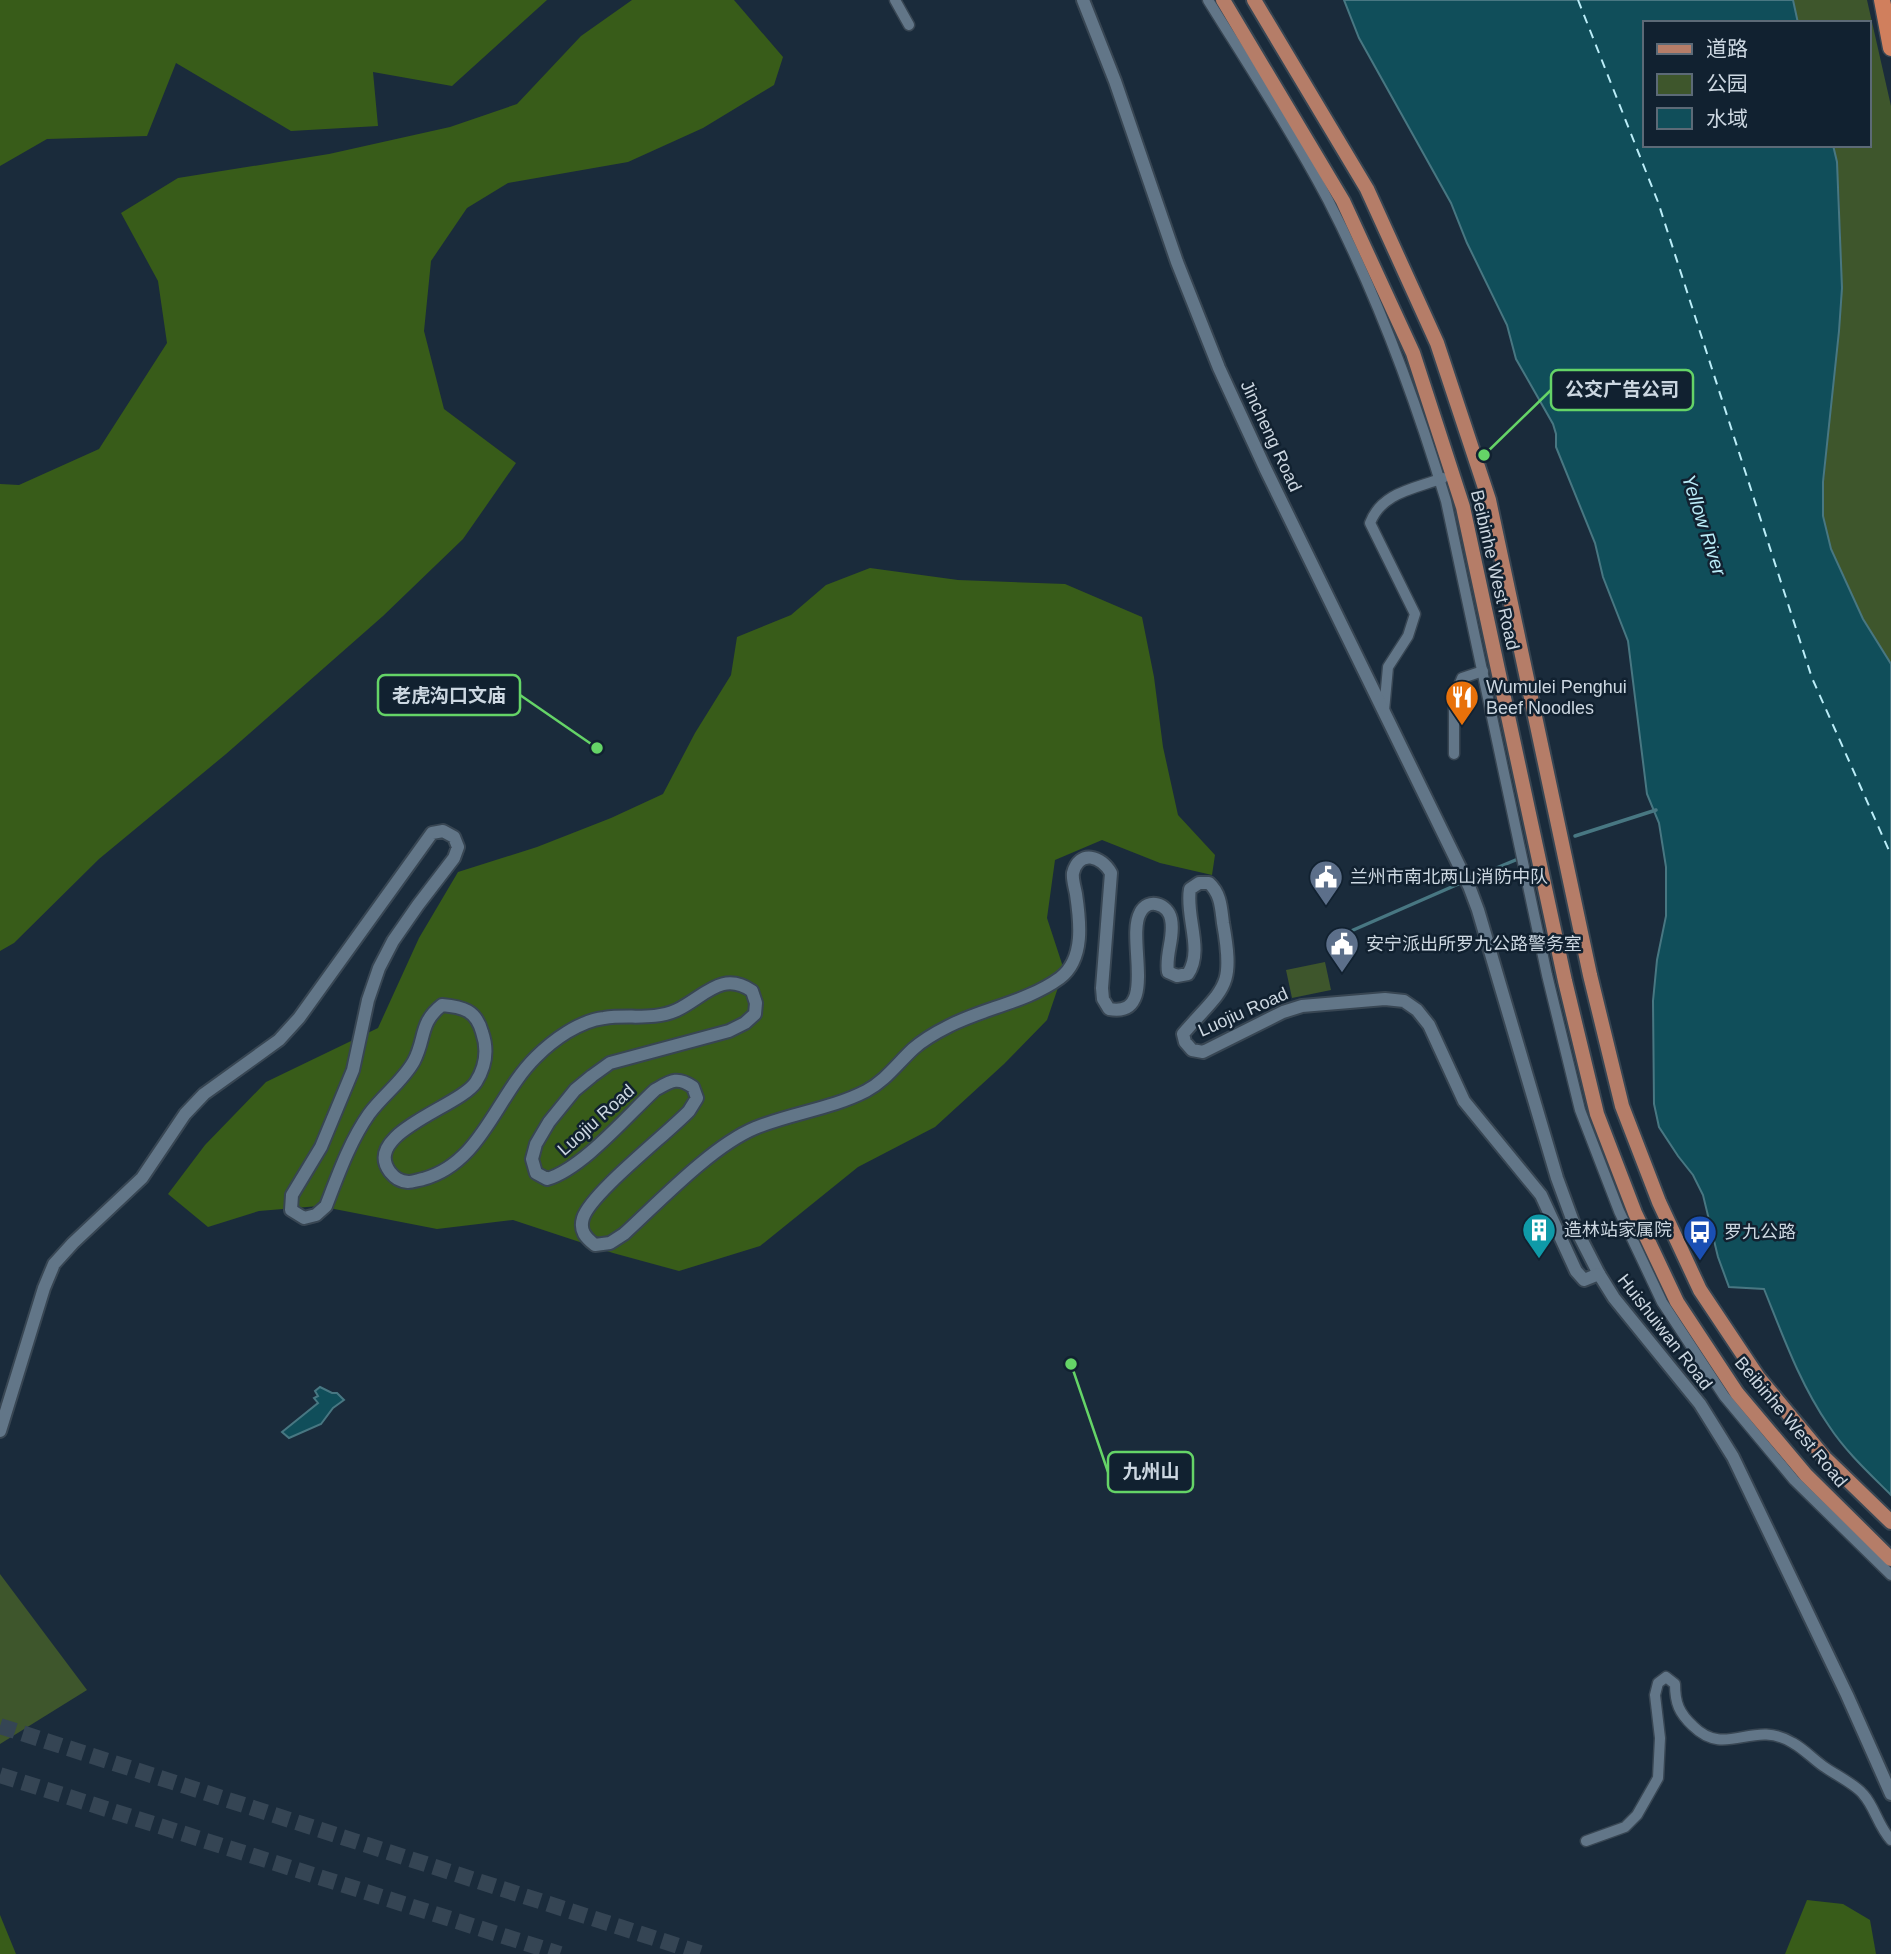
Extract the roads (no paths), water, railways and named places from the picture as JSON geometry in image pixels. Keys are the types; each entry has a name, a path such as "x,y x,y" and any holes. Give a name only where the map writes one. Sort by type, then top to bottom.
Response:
{"highway":[{"path":"1882,0 1891,48"}],"main road":[{"name":"Beibinhe West Road","path":"1223,0 1343,201 1413,353 1446,477 1463,507 1564,981 1593,1101 1635,1213 1677,1302 1737,1393 1806,1475 1891,1559"},
{"name":"Beibinhe West Road","path":"1254,0 1367,189 1437,343 1467,429 1489,500 1590,975 1622,1106 1660,1202 1700,1290 1758,1377 1825,1458 1891,1522"}],"street":[{"path":"895,0 909,25"},
{"name":"Jincheng Road","path":"1083,0 1115,81 1177,262 1219,368 1462,872"},
{"path":"1208,0 1328,200 1396,350 1446,477 1483,671 1547,975 1580,1110 1619,1210 1662,1302 1724,1396 1794,1480 1891,1575"},
{"path":"1384,711 1388,667 1408,636 1415,614 1370,523 1374,511 1386,498 1446,477"},
{"path":"1454,754 1454,698 1462,678 1483,671"},
{"name":"Luojiu Road","path":"0,1432 44,1288 54,1264 142,1178 184,1114 204,1094 279,1040 299,1018 432,833 443,831 454,837 457,847 454,858 406,923 379,968 368,1000 353,1070 336,1116 292,1195 291,1210 304,1218 316,1215 326,1206 359,1130 370,1113 404,1077 416,1058 430,1014 442,1005 461,1007 473,1013 486,1043 484,1065 475,1085 391,1140 385,1151 385,1165 396,1179 409,1182 448,1169 466,1154 486,1129 527,1066 575,1028 604,1017 659,1016 715,987 730,982 742,984 752,991 756,1003 755,1014 745,1023 729,1031 610,1062 575,1090 548,1122 536,1144 532,1158 536,1173 547,1179 560,1175 577,1164 655,1090 670,1081 683,1080 693,1087 697,1098 689,1111 619,1175 583,1215 585,1237 595,1245 610,1243 624,1234 727,1143 754,1128 867,1091 886,1078 914,1048 950,1026 1024,997 1050,985 1065,973 1073,961 1080,938 1073,874 1078,863 1086,857 1105,862 1111,873 1102,988 1103,999 1109,1009 1120,1011 1132,1005 1137,993 1137,925 1140,912 1147,905 1157,904 1166,908 1171,917 1172,930 1166,959 1168,972 1177,976 1188,974 1195,964 1188,901 1190,889 1199,883 1209,883 1218,891 1229,957 1228,974 1216,998 1183,1034 1185,1042 1192,1050 1203,1052 1283,1012 1302,1006 1385,999 1404,1001 1417,1010 1429,1025 1464,1101 1541,1195 1576,1270 1584,1280 1599,1274"},
{"name":"Huishuiwan Road","path":"1462,872 1469,886 1557,1178 1575,1227 1614,1298 1700,1404 1733,1457 1847,1695 1891,1794"},
{"path":"1586,1841 1625,1827 1637,1815 1658,1778 1660,1738 1655,1695 1658,1683 1666,1677 1675,1684 1675,1704 1683,1717 1703,1736 1713,1740 1761,1733 1783,1737 1862,1792 1891,1840"}],"water":[{"name":"Yellow River","path":"1344,0 1793,0 1798,21 1643,21 1643,147 1833,147 1837,162 1842,288 1823,482 1823,516 1831,549 1863,619 1891,664 1891,1495 1843,1445 1819,1410 1793,1359 1764,1289 1729,1287 1718,1257 1703,1195 1693,1175 1659,1127 1654,1104 1653,1001 1657,960 1666,916 1666,867 1659,823 1647,794 1628,641 1603,577 1595,543 1556,447 1553,424 1516,359 1507,325 1467,243 1451,203 1359,38"},
{"path":"320,1387 337,1393 344,1400 333,1408 321,1424 289,1438 282,1432 318,1403 314,1398 318,1396 315,1391"}],"waterway":[{"path":"1575,836 1656,810"},
{"path":"1470,879 1518,859"},
{"path":"1334,945 1351,931 1463,882"}],"tunnel":[{"path":"0,1726 703,1954"},
{"path":"0,1775 560,1954"}],"place":[{"name":"公交广告公司","path":"1484,455"},
{"name":"Wumulei Penghui Beef Noodles","path":"1462,727"},
{"name":"老虎沟口文庙","path":"597,748"},
{"name":"兰州市南北两山消防中队","path":"1326,907"},
{"name":"安宁派出所罗九公路警务室","path":"1342,974"},
{"name":"造林站家属院","path":"1539,1260"},
{"name":"罗九公路","path":"1700,1262"},
{"name":"九州山","path":"1071,1364"}]}
